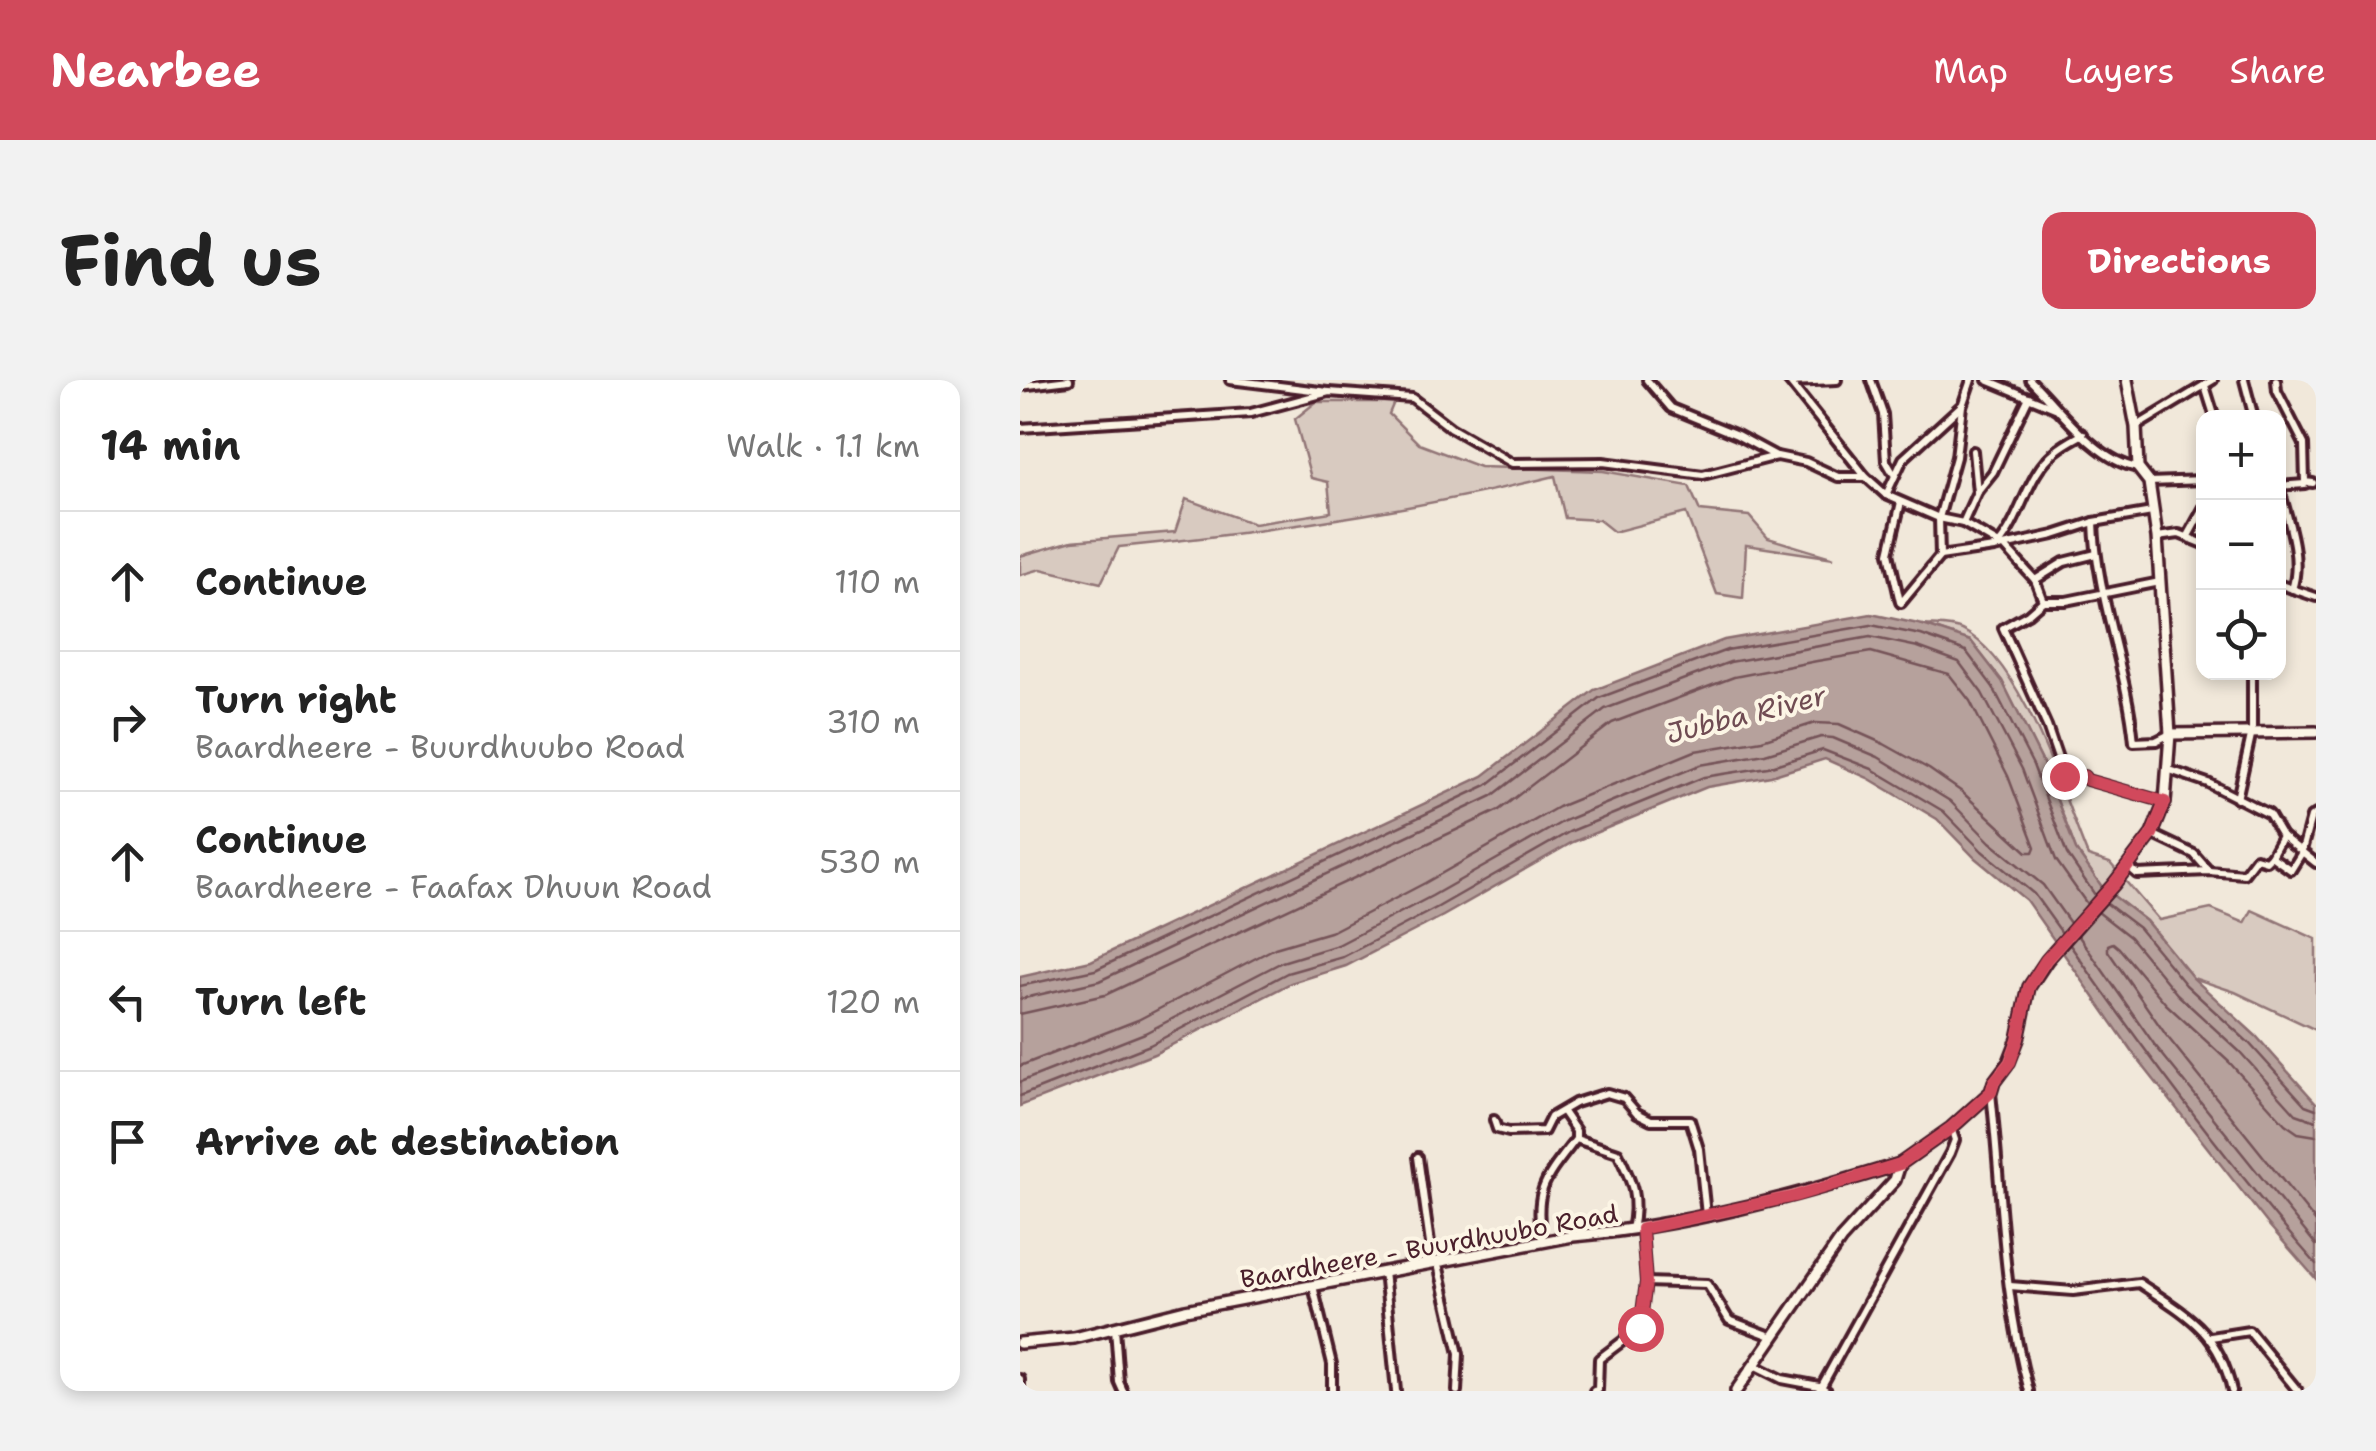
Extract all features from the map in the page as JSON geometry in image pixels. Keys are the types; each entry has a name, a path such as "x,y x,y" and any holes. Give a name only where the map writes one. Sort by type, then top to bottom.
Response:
{"main road":[{"path":"1736,1391 1841,1239 1895,1180 1900,1164 1951,1128 1991,1092 2010,1062 2029,987 2046,960 2114,884 2152,834 2165,802 2170,734 2157,537 2149,482 2138,468 2136,427 2127,380"},
{"path":"2170,734 2316,732"},
{"name":"Baardheere - Buurdhuubo Road","path":"1020,1343 1074,1338 1115,1325 1384,1271 1706,1217 1795,1196 1900,1164"}],"street":[{"path":"1020,386 1069,380"},
{"path":"1230,380 1412,398 1451,428 1512,462 1604,462 1703,475 1777,456"},
{"path":"1647,380 1671,408 1737,434 1777,456 1806,462 1838,477 1866,477"},
{"path":"1788,381 1837,380"},
{"path":"1871,380 1883,414 1886,461 1894,474"},
{"path":"1901,502 1889,552 1901,603 1940,556 1939,518 1956,456 1962,406 1972,380"},
{"path":"1987,380 2056,408"},
{"path":"2030,380 2083,434 2123,466 2138,468"},
{"path":"2136,427 2214,380"},
{"path":"2244,380 2252,410"},
{"path":"2276,380 2304,444 2305,482 2314,483"},
{"path":"1788,381 1886,496 1963,524 1999,547 2035,580 2043,600"},
{"path":"2205,386 2212,410"},
{"path":"1020,428 1251,413 1329,392"},
{"path":"1963,524 2030,397"},
{"path":"1886,496 1903,460 1962,406"},
{"path":"1999,547 2040,470 2054,452 2083,434"},
{"path":"1972,451 1977,492"},
{"path":"2149,482 2196,480"},
{"path":"2286,485 2314,483"},
{"path":"2283,500 2296,568 2292,589"},
{"path":"1940,556 1999,547 2094,522 2152,512"},
{"path":"2094,522 2096,554 2134,742 2156,741 2170,734"},
{"path":"2188,536 2196,522"},
{"path":"2157,537 2168,534 2196,540"},
{"path":"2035,580 2064,562 2096,554"},
{"path":"2160,582 2066,600 2043,600 2004,628 2064,776 2084,776 2165,802"},
{"path":"2286,587 2316,597"},
{"path":"2237,799 2252,732 2252,680"},
{"path":"2166,768 2208,782 2269,814 2282,836 2316,863"},
{"path":"2271,856 2292,870 2315,816"},
{"path":"2152,834 2194,854 2209,871"},
{"path":"2128,866 2137,874 2244,874 2256,858 2266,861 2271,856 2282,836"},
{"path":"1991,1092 2011,1312 2030,1391"},
{"path":"1494,1120 1497,1129 1509,1132 1544,1132 1551,1117 1576,1102 1607,1093 1624,1098 1636,1113 1650,1120 1690,1120 1705,1184 1706,1217"},
{"path":"1543,1242 1539,1192 1576,1139 1576,1131 1564,1112"},
{"path":"1819,1388 1950,1153 1956,1140 1951,1128"},
{"path":"1576,1139 1618,1153 1634,1185 1646,1282 1640,1328 1599,1359 1596,1390"},
{"path":"1418,1157 1432,1258 1438,1264 1459,1354 1458,1391"},
{"path":"1384,1271 1396,1391"},
{"path":"1646,1282 1706,1284 1729,1320 1772,1336"},
{"path":"2009,1286 2074,1291 2140,1283 2211,1337 2232,1391"},
{"path":"1313,1286 1332,1364 1332,1391"},
{"path":"1115,1325 1123,1391"},
{"path":"2211,1337 2249,1331 2298,1391"},
{"path":"1754,1365 1782,1379 1828,1391"},
{"path":"1020,1379 1020,1388"}],"shaded area":[{"path":"1316,402 1394,402 1389,414 1419,444 1480,467 1603,471 1689,486 1700,511 1749,516 1768,538 1834,558 1746,545 1743,598 1717,594 1686,513 1614,532 1599,520 1565,518 1555,476 1338,519 1119,547 1101,583 1041,569 1020,575 1020,556 1072,541 1175,532 1186,499 1254,524 1331,512 1328,482 1311,478 1295,419"},
{"path":"1923,625 1962,630 1984,646 2004,669 2038,731 2088,856 2110,863 2159,920 2211,909 2245,923 2252,910 2316,939 2316,1030 2235,992 2193,978 2146,921 2102,887 2076,850 2042,761 2002,681 1971,641"}],"water":[{"name":"Jubba River","path":"1871,614 1971,641 2002,681 2042,761 2076,850 2102,887 2146,921 2193,978 2256,1036 2316,1103 2316,1279 2136,1057 2026,900 1975,858 1937,819 1868,778 1825,759 1771,776 1707,787 1573,842 1346,966 1291,983 1154,1054 1020,1106 1020,977 1091,961 1483,776 1594,690 1724,640"}],"route":[{"path":"1640,1328 1646,1282 1642,1229 1795,1196 1900,1164 1951,1128 1991,1092 2010,1062 2029,987 2046,960 2114,884 2152,834 2165,802 2084,776 2064,776"}]}
